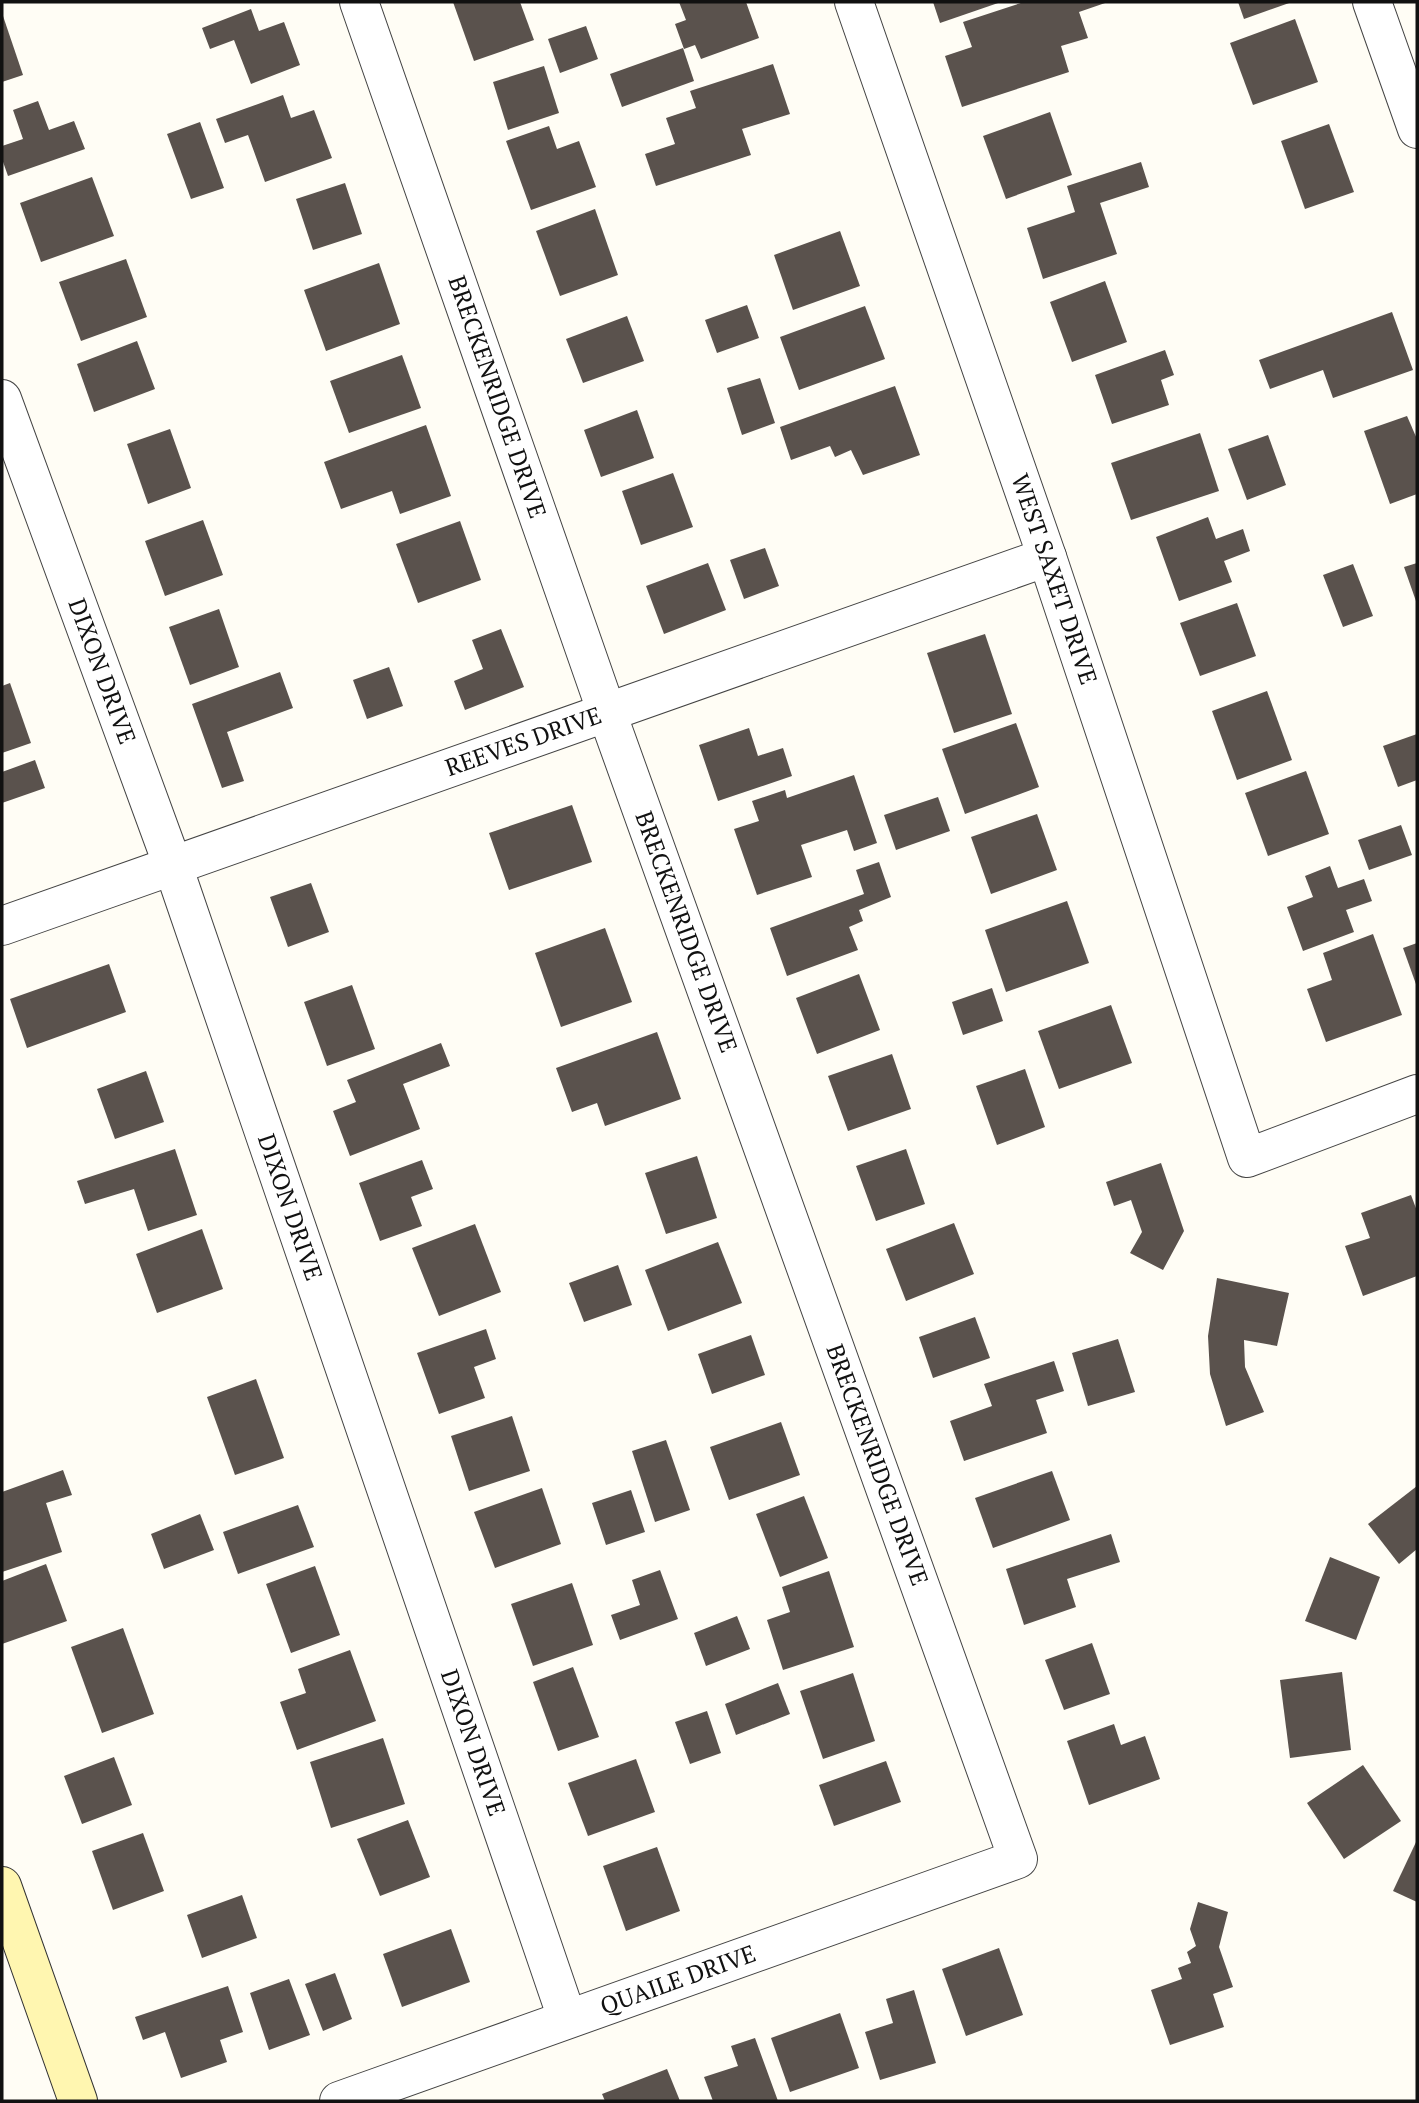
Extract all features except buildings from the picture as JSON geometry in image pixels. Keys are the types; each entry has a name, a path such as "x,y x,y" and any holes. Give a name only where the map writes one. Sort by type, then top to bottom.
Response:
{"street":[{"name":"BRECKENRIDGE DRIVE","path":"359,2 607,713 1018,1859"},
{"name":"WEST SAXET DRIVE","path":"854,2 1047,557 1247,1158 1417,1094"},
{"path":"1372,2 1417,129"},
{"name":"DIXON DRIVE","path":"2,399 173,866 567,2018"},
{"name":"REEVES DRIVE","path":"2,926 1047,557"},
{"name":"QUAILE DRIVE","path":"339,2101 1018,1859"},
{"path":"2,1886 76,2101"}]}
